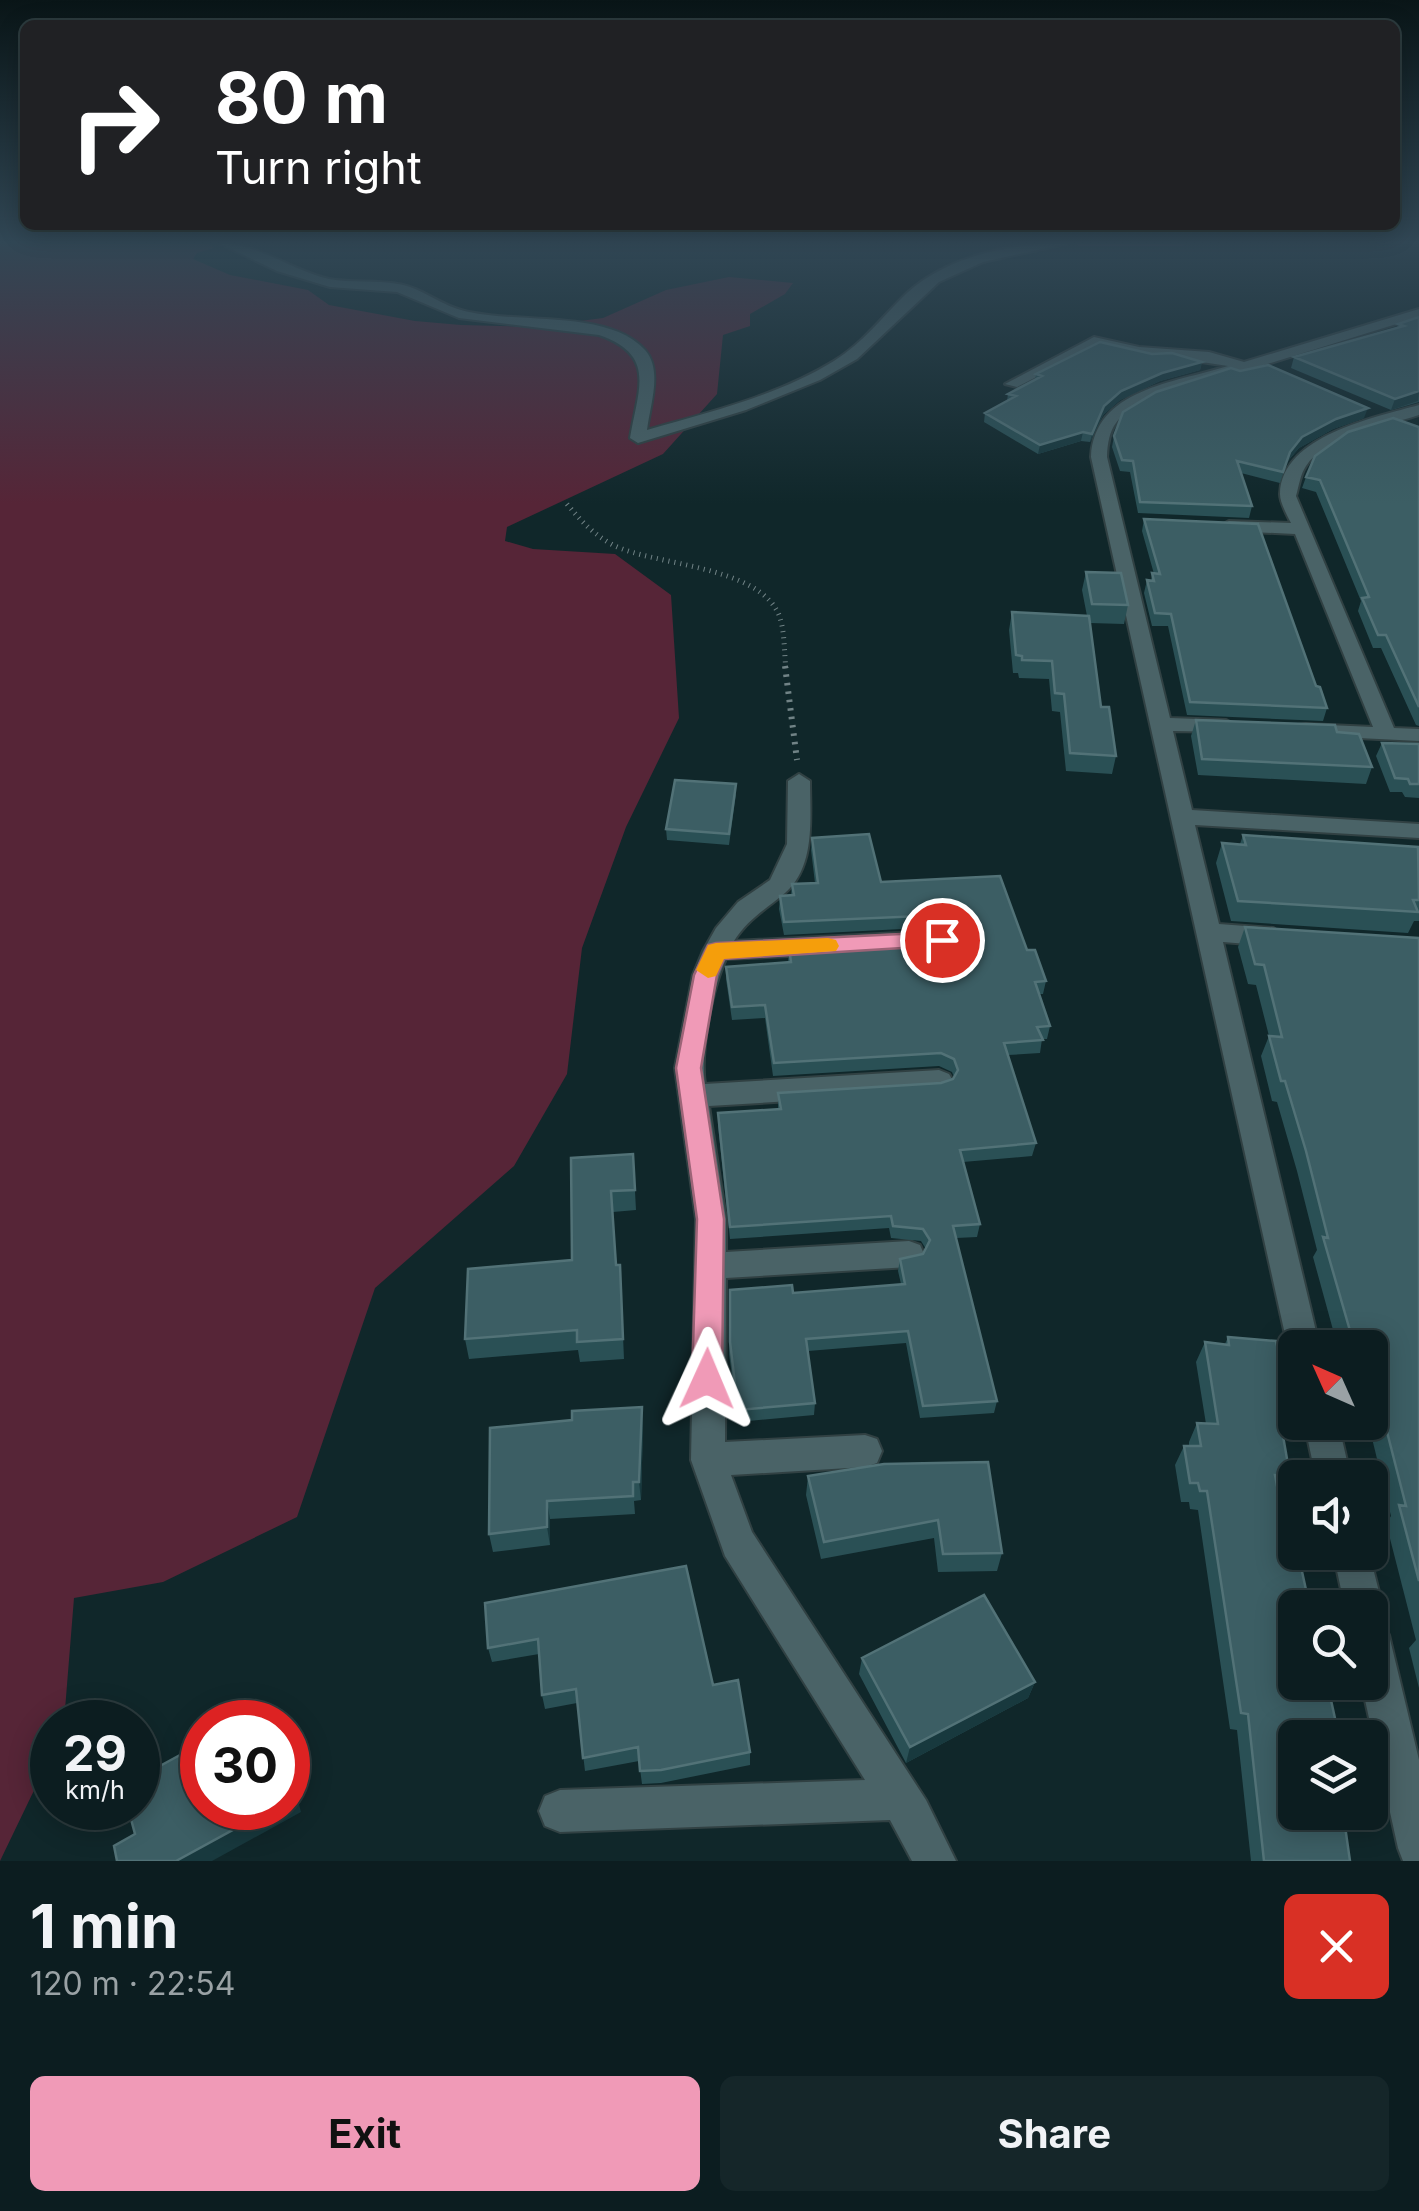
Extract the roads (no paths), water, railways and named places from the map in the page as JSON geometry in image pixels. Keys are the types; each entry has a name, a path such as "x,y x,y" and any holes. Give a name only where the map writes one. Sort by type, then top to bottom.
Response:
{"street":[{"path":"602,331 624,339 642,354 648,369 638,438 733,410 837,365 882,331"},
{"path":"1300,1330 1161,724 1124,522 1100,457 1099,436 1112,411 1152,394 1358,331"},
{"path":"1012,384 1094,341 1139,351 1210,356 1291,376"},
{"path":"1358,405 1419,432"},
{"path":"1386,733 1288,496 1292,475 1303,458 1342,437 1419,410"},
{"path":"1207,525 1299,529"},
{"path":"1161,724 1255,728"},
{"path":"1292,729 1419,735"},
{"path":"799,781 798,844 780,885 747,908 716,951 706,975 689,1068 710,1219 708,1460 738,1542 901,1799 935,1861"},
{"path":"1182,817 1419,831"},
{"path":"1208,932 1304,939"},
{"path":"716,951 942,940"},
{"path":"692,1096 938,1082"},
{"path":"710,1266 909,1254"},
{"path":"708,1460 865,1452"},
{"path":"1388,1697 1410,1772 1419,1848"},
{"path":"560,1811 901,1799"}]}
